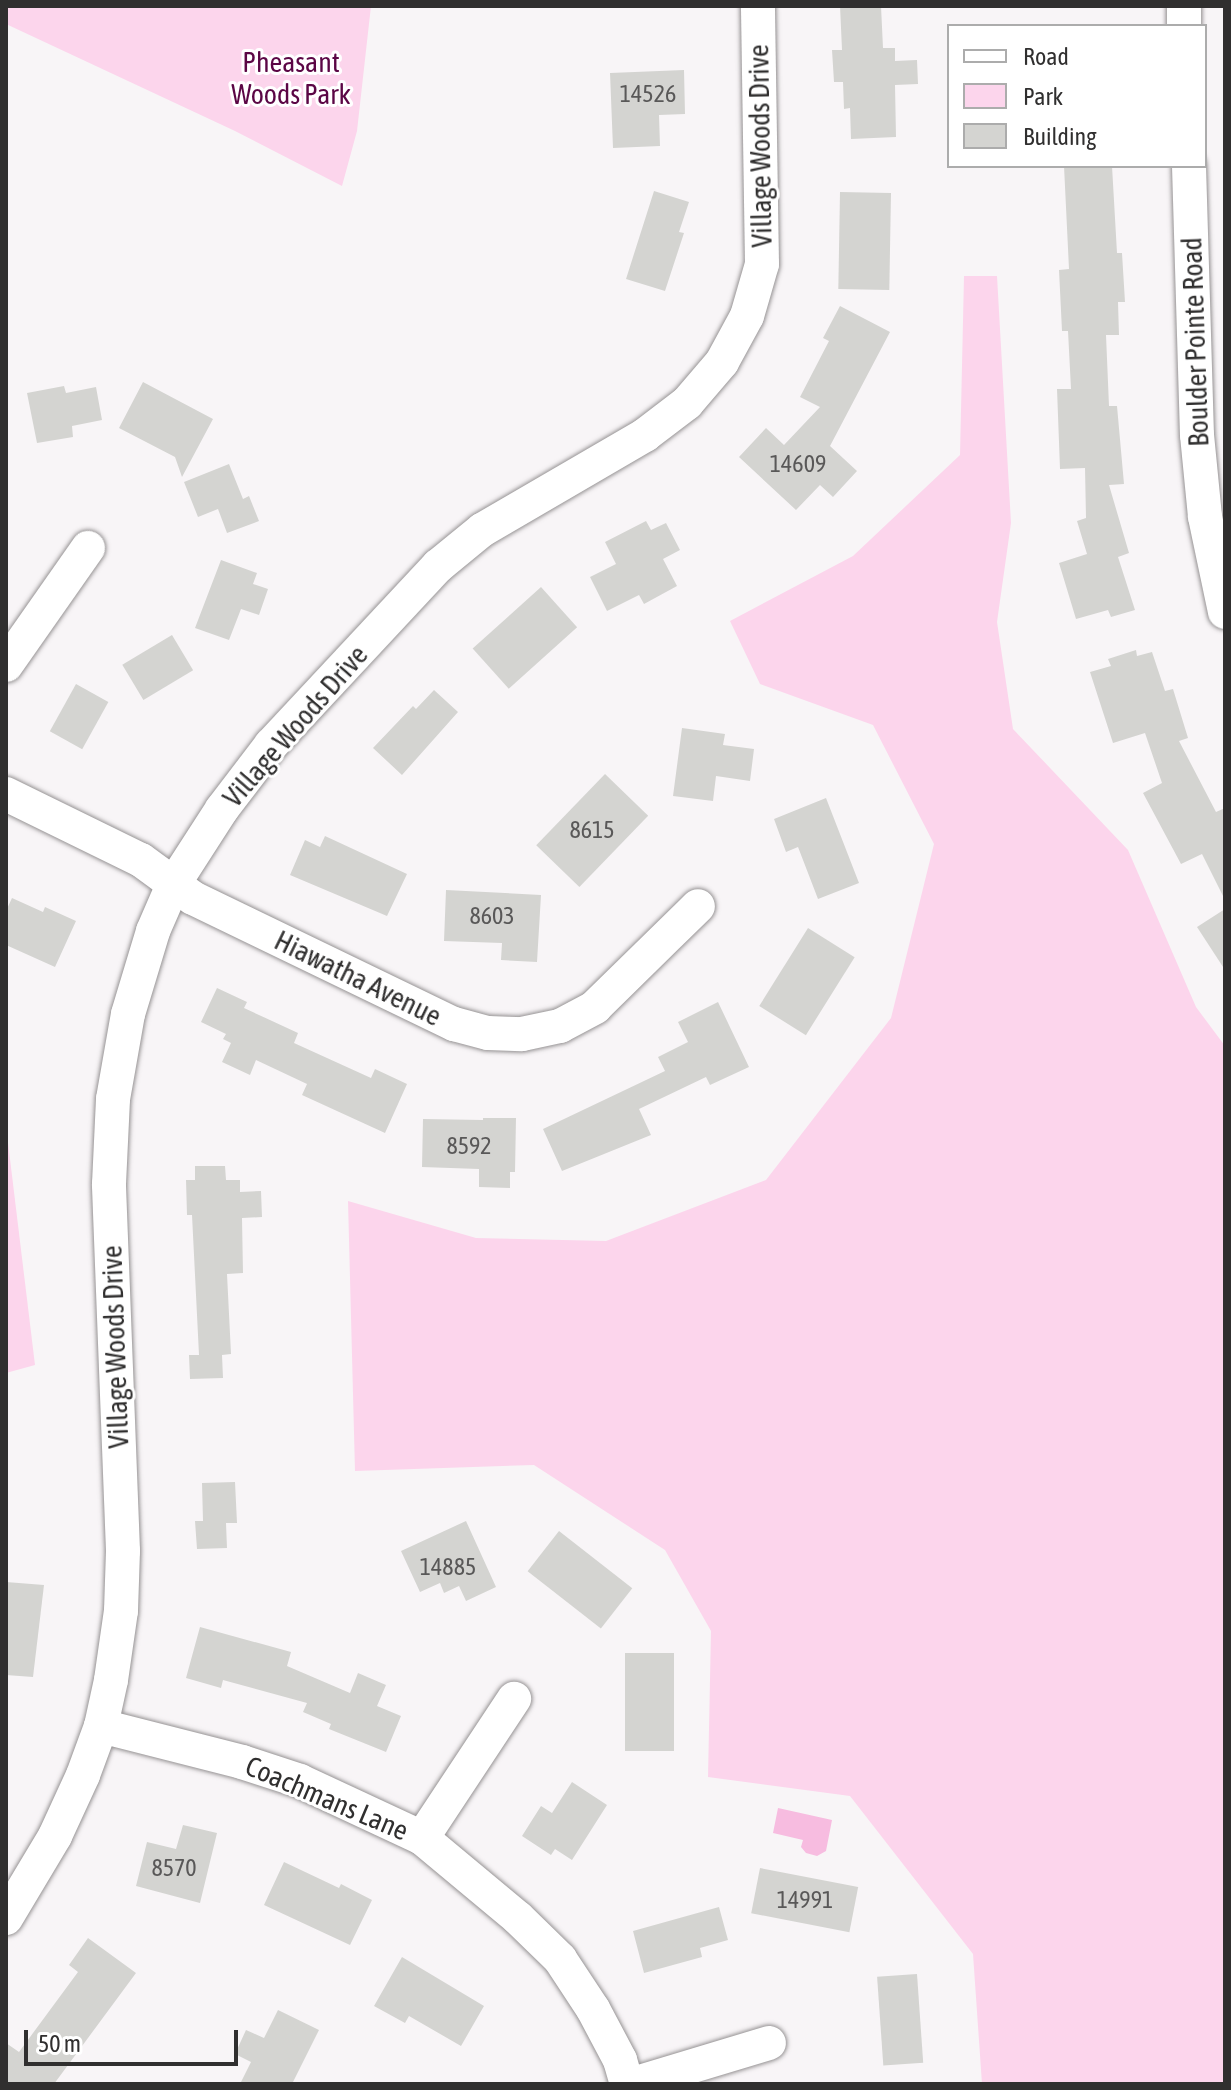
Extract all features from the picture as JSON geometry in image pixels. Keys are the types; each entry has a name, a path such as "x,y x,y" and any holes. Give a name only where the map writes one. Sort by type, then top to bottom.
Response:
{"street":[{"name":"Village Woods Drive","path":"6,1918 55,1836 101,1726 121,1611 123,1551 109,1184 113,1099 128,1014 153,931 173,885 222,809 271,745 438,566 507,514 645,435 687,403 722,362 747,316 762,264 758,6"},
{"name":"Boulder Pointe Road","path":"1189,168 1197,435 1205,517 1225,612"},
{"path":"6,665 88,548"},
{"name":"Hiawatha Avenue","path":"6,794 141,860 193,898 454,1024 488,1033 522,1034 560,1026 595,1007 698,906"},
{"path":"422,1838 514,1699"},
{"name":"Coachmans Lane","path":"101,1726 242,1762 300,1781 422,1838 518,1918 560,1959 593,2009 630,2084"},
{"path":"630,2084 769,2043"}],"green space":[{"name":"Pheasant Woods Park","path":"6,6 371,6 357,131 342,186 235,131 6,24"},
{"path":"964,276 997,276 1011,523 997,622 1013,729 1128,850 1196,1007 1225,1046 1225,2084 982,2084 973,1954 850,1796 708,1777 711,1631 665,1550 534,1465 355,1471 348,1201 476,1238 606,1241 766,1180 891,1018 934,844 873,725 760,684 730,621 853,556 960,455"},
{"path":"6,1126 35,1365 6,1373"}],"shaded area":[{"path":"778,1808 832,1820 826,1851 817,1856 806,1853 801,1847 803,1840 773,1833"}],"building":[{"path":"840,6 881,6 883,48 895,48 895,61 917,60 918,84 895,85 896,137 851,139 850,108 844,109 843,82 834,82 832,50 842,50"},
{"path":"684,70 685,114 659,115 660,146 613,148 610,73"},
{"path":"1064,168 1112,168 1117,253 1122,253 1125,302 1118,302 1119,335 1106,335 1109,406 1117,406 1124,484 1109,485 1129,553 1118,557 1135,610 1111,617 1108,610 1076,619 1059,563 1087,554 1077,521 1086,518 1085,468 1060,469 1057,389 1071,389 1068,331 1062,331 1059,270 1069,269"},
{"path":"654,191 689,202 679,232 684,233 665,291 626,279"},
{"path":"840,192 891,193 889,290 838,289"},
{"path":"840,306 890,332 830,446 857,471 833,497 820,485 796,510 739,457 766,428 784,445 820,407 800,397 829,341 823,338"},
{"path":"143,382 213,419 182,477 175,457 119,428"},
{"path":"64,386 66,393 96,387 102,420 72,426 73,437 37,443 27,393"},
{"path":"229,464 243,499 249,496 259,521 227,533 218,509 198,517 184,482"},
{"path":"646,521 651,530 666,523 680,550 663,559 677,586 644,604 639,595 607,611 590,577 616,564 605,542"},
{"path":"221,560 257,573 253,584 268,589 259,615 241,609 229,640 195,628"},
{"path":"541,587 577,627 509,689 473,649"},
{"path":"172,635 193,670 143,700 122,665"},
{"path":"1136,650 1137,656 1152,652 1165,691 1173,689 1188,738 1179,741 1216,812 1225,808 1225,900 1202,854 1181,864 1143,793 1162,783 1145,733 1113,743 1090,672 1111,666 1108,659"},
{"path":"76,684 108,702 82,749 50,731"},
{"path":"434,690 458,712 402,775 373,748 413,706 416,709"},
{"path":"682,728 725,734 723,745 754,749 750,781 716,776 713,801 673,796"},
{"path":"605,774 648,816 579,887 536,845"},
{"path":"826,798 859,883 818,899 798,847 786,852 774,819"},
{"path":"325,836 407,874 387,916 290,875 305,840 320,847"},
{"path":"446,890 541,895 537,962 501,960 502,943 444,941"},
{"path":"12,898 43,912 45,907 76,921 55,967 6,945 6,911"},
{"path":"1225,909 1225,970 1197,927"},
{"path":"808,928 855,957 806,1035 759,1006"},
{"path":"217,988 247,1002 244,1008 298,1033 294,1043 371,1078 375,1069 407,1084 385,1133 302,1095 307,1084 256,1060 250,1075 222,1062 231,1043 223,1039 226,1034 201,1022"},
{"path":"718,1002 749,1067 710,1085 706,1077 639,1109 651,1135 562,1171 543,1129 665,1071 658,1057 688,1042 678,1022"},
{"path":"516,1118 515,1172 510,1172 510,1188 479,1187 479,1169 422,1167 423,1119"},
{"path":"195,1166 225,1166 226,1180 240,1180 240,1192 261,1191 262,1217 242,1218 243,1273 227,1274 231,1354 222,1355 223,1378 190,1379 189,1355 199,1355 192,1215 187,1215 186,1180 195,1180"},
{"path":"235,1482 237,1523 226,1523 227,1548 197,1549 195,1521 203,1521 202,1483"},
{"path":"466,1521 496,1587 466,1601 459,1586 444,1593 440,1583 420,1592 401,1551"},
{"path":"559,1531 632,1588 601,1628 528,1571"},
{"path":"6,1582 44,1585 33,1677 6,1675"},
{"path":"200,1627 291,1652 287,1666 350,1693 358,1673 386,1685 377,1706 401,1716 386,1752 329,1729 331,1724 303,1712 307,1703 223,1680 221,1688 186,1678"},
{"path":"625,1653 674,1653 674,1751 625,1751"},
{"path":"572,1782 607,1805 572,1860 555,1849 551,1855 522,1836 541,1806 552,1813"},
{"path":"183,1825 217,1833 200,1903 136,1886 147,1842 176,1849"},
{"path":"284,1862 372,1900 350,1945 264,1905"},
{"path":"760,1868 858,1887 849,1932 751,1913"},
{"path":"719,1907 728,1940 700,1948 702,1957 644,1973 633,1931"},
{"path":"88,1938 136,1973 54,2084 6,2084 6,2043 19,2052 78,1972 69,1965"},
{"path":"402,1957 484,2006 461,2046 409,2016 405,2023 374,2006"},
{"path":"917,1974 923,2063 883,2066 877,1977"},
{"path":"278,2010 319,2030 292,2084 240,2084 251,2062 235,2054 246,2030 264,2038"}]}
